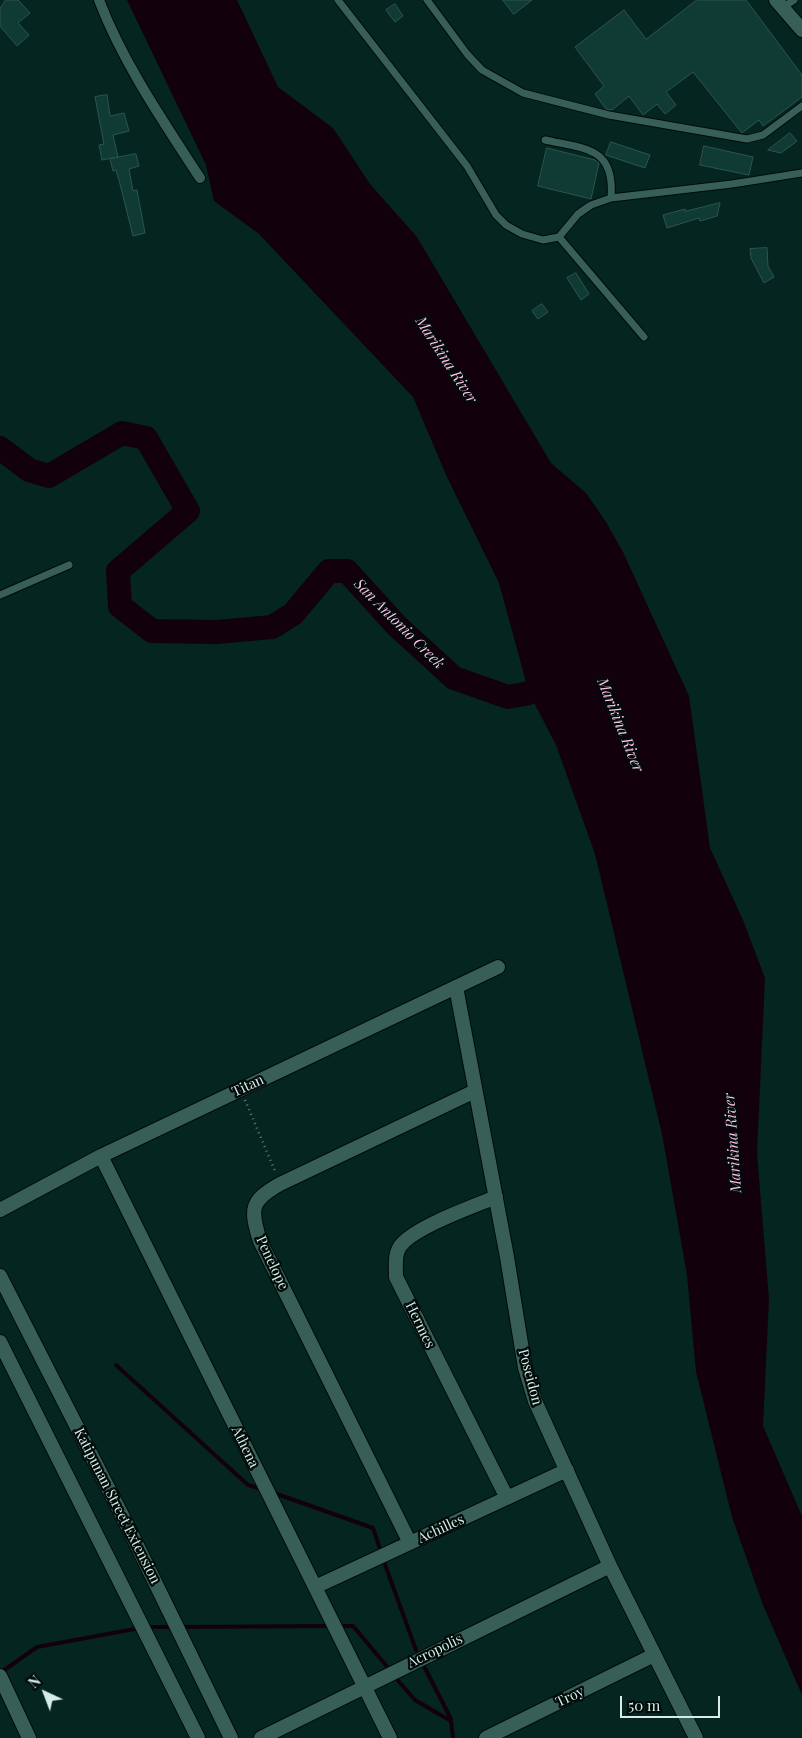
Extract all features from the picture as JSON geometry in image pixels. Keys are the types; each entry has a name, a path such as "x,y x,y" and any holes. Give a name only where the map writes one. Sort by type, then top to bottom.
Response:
{"street":[{"path":"99,0 114,35 167,128 200,178"},
{"path":"784,3 802,30"},
{"name":"Titan","path":"0,1210 101,1156 498,967"},
{"name":"Poseidon","path":"456,987 496,1197 525,1368 535,1401 610,1566 696,1738"},
{"name":"Penelope","path":"410,1543 260,1241 254,1222 256,1202 262,1194 280,1184 475,1091"},
{"name":"Athena","path":"101,1156 390,1738"},
{"name":"Hermes","path":"496,1197 423,1230 401,1244 396,1257 396,1277 507,1498"},
{"name":"Katipunan Street Extension","path":"0,1276 131,1533 231,1738"},
{"path":"0,1342 198,1738"},
{"name":"Achilles","path":"315,1588 567,1470"},
{"name":"Acropolis","path":"262,1738 610,1566"},
{"name":"Troy","path":"486,1738 506,1734 654,1656"},
{"path":"0,1676 29,1738"}],"lane":[{"path":"338,0 467,166 496,215 506,225 522,234 543,240 559,237 578,214 591,205 611,198 732,184 802,173"},
{"path":"427,0 466,54 482,70 523,93 609,115 747,139 763,135 802,106"},
{"path":"545,140 587,150 602,157 610,169 611,198"},
{"path":"559,237 644,337"},
{"path":"0,595 69,565"}],"path":[{"path":"240,1090 280,1184"}],"water":[{"name":"Marikina River","path":"127,0 237,0 278,87 333,128 370,184 417,237 551,463 586,493 606,522 623,552 689,696 710,848 743,920 765,978 757,1153 769,1299 763,1426 802,1516 802,1695 763,1605 732,1517 696,1372 687,1275 662,1134 595,854 556,745 529,693 499,583 447,477 413,397 259,234 214,201 206,165"}],"building":[{"path":"6,0 18,0 30,13 18,23 29,35 17,46 0,26 0,9"},
{"path":"503,0 532,0 514,14"},
{"path":"697,0 746,0 802,75 802,97 763,126 759,120 742,133 693,72 666,92 676,105 665,114 657,104 643,115 629,96 612,110 606,109 595,94 604,86 575,47 624,10 646,39"},
{"path":"395,4 403,16 395,22 386,10"},
{"path":"107,95 110,116 124,113 129,131 113,135 118,157 102,160 99,145 104,144 95,97"},
{"path":"790,133 797,141 781,153 768,150"},
{"path":"611,142 650,155 645,168 606,155"},
{"path":"704,146 753,157 749,175 700,165"},
{"path":"547,148 595,160 599,163 591,199 538,186"},
{"path":"136,154 139,166 129,169 133,191 137,190 145,233 133,236 119,180 116,170 113,171 110,159"},
{"path":"720,203 717,216 700,221 699,218 667,228 663,215"},
{"path":"767,248 768,266 774,277 764,283 751,258 750,249"},
{"path":"576,273 589,294 581,300 567,278"},
{"path":"542,304 548,312 538,319 532,311"}],"waterway":[{"name":"San Antonio Creek","path":"0,448 29,470 49,476 122,433 146,438 188,511 118,571 120,606 152,631 217,632 272,627 293,614 329,571 347,571 397,626 454,678 508,697 529,693 554,673"},
{"path":"116,1365 248,1485 262,1489"},
{"path":"274,1493 373,1528 381,1552"},
{"path":"383,1559 416,1650"},
{"path":"180,1627 330,1626"},
{"path":"337,1626 353,1626 390,1670"},
{"path":"147,1627 173,1627"},
{"path":"0,1673 37,1647 140,1628"},
{"path":"425,1668 451,1719"},
{"path":"394,1676 415,1700 451,1721 453,1738"}]}
